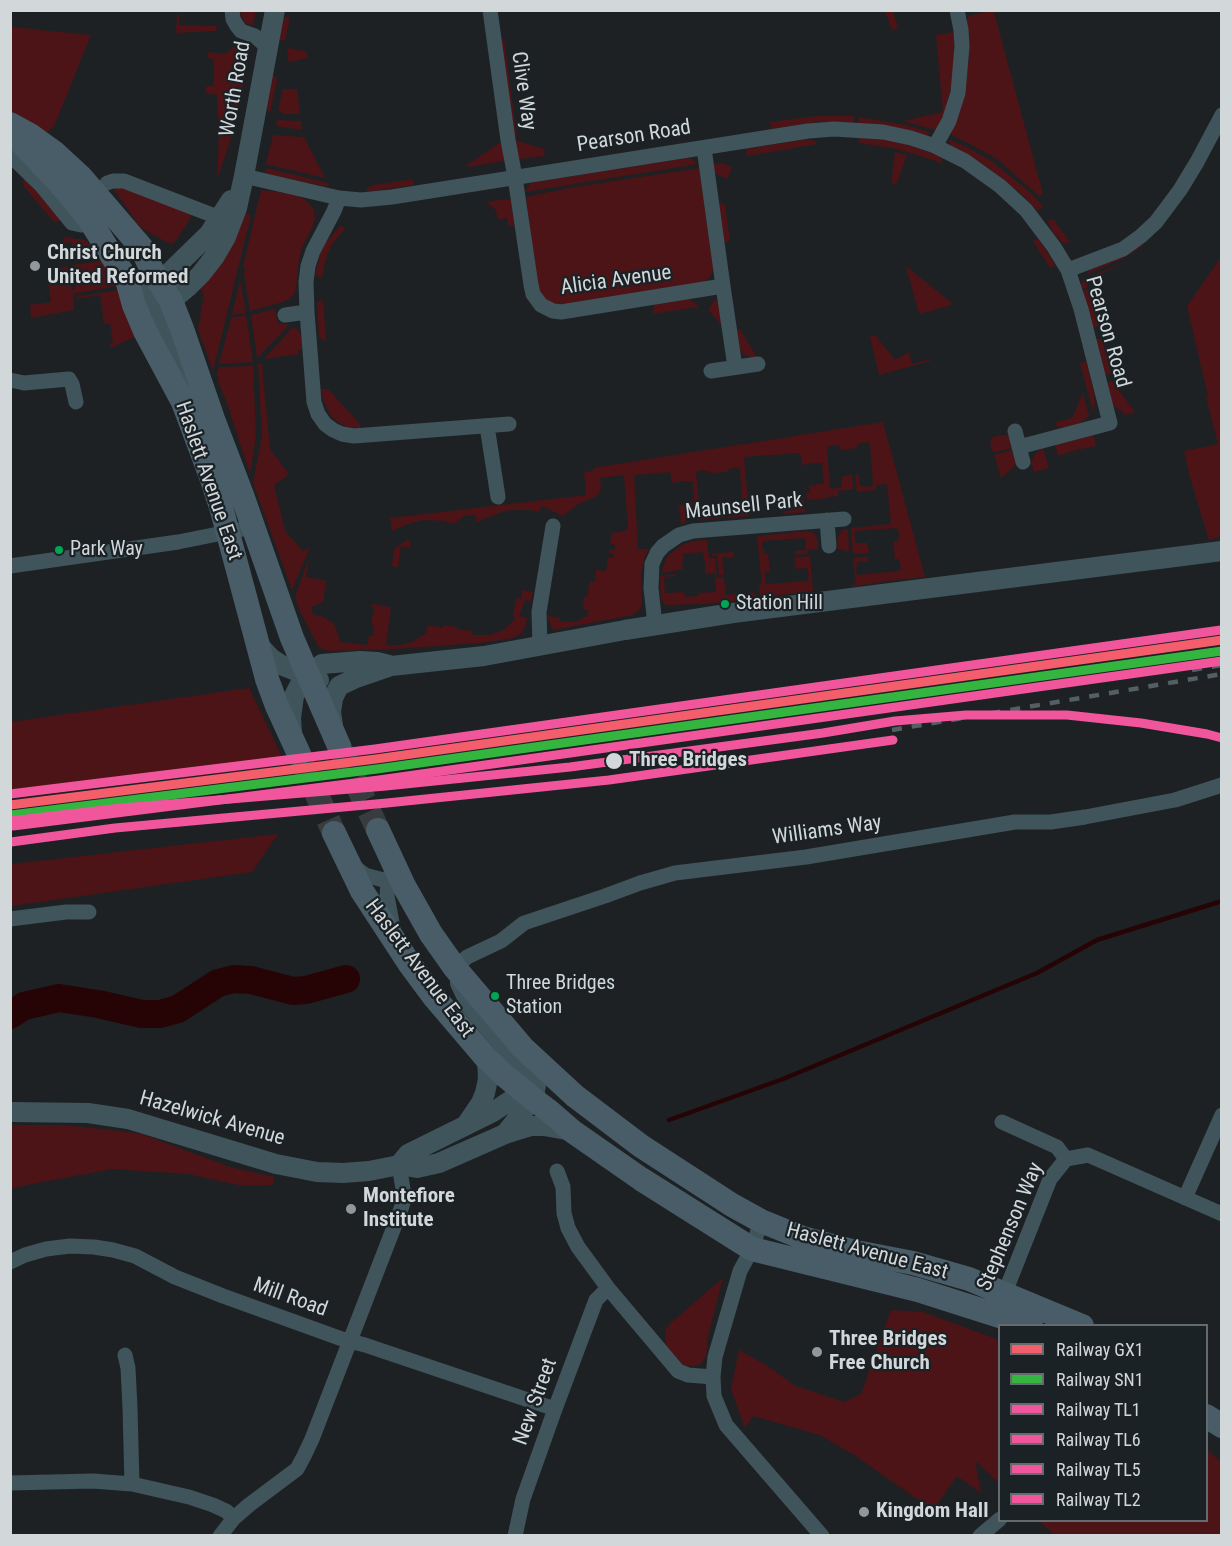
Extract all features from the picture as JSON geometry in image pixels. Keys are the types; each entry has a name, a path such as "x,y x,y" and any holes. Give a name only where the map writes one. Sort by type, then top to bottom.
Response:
{"main road":[{"path":"10,124 55,153 81,177 101,203"},
{"path":"10,131 62,186 101,203"},
{"name":"Haslett Avenue East","path":"101,203 134,305 145,331 183,402 221,507 267,679 296,747"},
{"name":"Haslett Avenue East","path":"101,203 141,247 162,295 182,329 298,654 315,670 337,741"},
{"name":"Haslett Avenue East","path":"378,830 396,878 455,968 524,1048 575,1096 641,1146 732,1205 761,1221 803,1238 856,1252 913,1263 969,1279 1028,1324"},
{"name":"Haslett Avenue East","path":"334,833 362,891 397,945 435,998 487,1059 530,1092 572,1131 641,1179 752,1249 918,1290 1001,1304 1075,1324"},
{"path":"1208,1417 1221,1426"}],"street":[{"path":"232,10 233,20 237,26 242,31 255,36 267,47"},
{"name":"Worth Road","path":"162,295 189,286 216,256 226,237 237,208 276,10"},
{"name":"Clive Way","path":"490,10 515,177"},
{"path":"935,146 949,121 959,86 962,46 957,10"},
{"path":"1068,270 1123,249 1156,222 1180,190 1221,115"},
{"name":"Pearson Road","path":"244,176 339,198 361,200 808,131 834,129 883,132 935,146 965,161 1012,196 1038,224 1054,247 1068,270 1117,422 1019,447"},
{"path":"704,148 735,367"},
{"path":"10,155 41,185 72,223 81,225 101,203 113,181 124,181 220,218"},
{"name":"Worth Road","path":"162,295 180,261 209,234 244,176"},
{"name":"Alicia Avenue","path":"515,177 533,294 547,309 561,312 723,286"},
{"path":"339,198 313,251 306,282 314,402 325,424 342,434 354,436 509,424"},
{"path":"127,280 137,290 162,295 156,311 179,372 183,402"},
{"path":"285,315 307,312"},
{"path":"711,371 758,364"},
{"path":"10,380 41,382 69,379 76,402"},
{"path":"487,426 498,497"},
{"path":"1015,431 1023,462"},
{"name":"Maunsell Park","path":"655,626 651,588 652,564 657,553 669,540 693,531 844,519"},
{"path":"827,520 829,546"},
{"path":"540,646 539,612 553,526"},
{"path":"10,566 178,542 253,527"},
{"path":"315,670 326,683 339,686 391,666 484,656 733,613 1221,551"},
{"path":"256,642 271,658 283,666 315,670 360,661 391,666"},
{"path":"296,747 291,718 294,696 300,684 315,670"},
{"path":"337,741 331,712 333,698 339,686"},
{"name":"Williams Way","path":"455,968 467,957 501,941 524,923 675,873 806,857 1016,822 1051,822 1085,817 1175,800 1221,785"},
{"path":"346,860 365,875 396,878 387,896 397,945"},
{"path":"10,919 66,912 88,912"},
{"name":"Haslett Avenue East","path":"455,968 471,1006 529,1075 530,1092 560,1088 575,1096"},
{"name":"Hazelwick Avenue","path":"464,1127 481,1103 485,1093 488,1079 487,1059"},
{"name":"Hazelwick Avenue","path":"399,1165 408,1154 530,1092"},
{"name":"Hazelwick Avenue","path":"505,1134 530,1092"},
{"name":"Hazelwick Avenue","path":"10,1112 88,1113 128,1119 276,1164 317,1172 343,1173 399,1165 417,1168 439,1163 505,1134 531,1126 544,1125 572,1131"},
{"path":"1185,1198 1221,1114"},
{"name":"Stephenson Way","path":"1002,1122 1057,1146 1066,1158"},
{"name":"Stephenson Way","path":"1001,1304 1050,1179 1066,1158 1088,1155 1221,1214"},
{"path":"220,1536 234,1518 297,1469 312,1439 404,1199 399,1165"},
{"path":"556,1171 563,1187 564,1213 568,1228 578,1247 608,1288 678,1371 688,1375 713,1377"},
{"path":"761,1221 752,1249 740,1271 715,1357 714,1396 726,1425 822,1536"},
{"name":"Mill Road","path":"10,1262 46,1249 69,1246 113,1250 135,1256 223,1296 350,1342 365,1345 555,1409"},
{"name":"New Street","path":"515,1536 523,1499 555,1409 596,1300 608,1288"},
{"path":"125,1355 128,1368 132,1484"},
{"path":"10,1483 93,1481 132,1484 213,1505 234,1518"},
{"path":"981,1536 998,1520"}],"shaded area":[{"path":"240,11 256,11 253,25 243,20"},
{"path":"885,11 893,11 898,28 892,30"},
{"path":"994,12 1043,194 1039,196 997,159 950,134 966,81 969,38 966,21 969,16"},
{"path":"177,15 180,15 179,25 217,26 216,31 176,33"},
{"path":"290,17 285,41 278,38 281,21"},
{"path":"11,27 91,35 54,126 47,132 38,130 11,111"},
{"path":"953,32 955,34 953,76 945,112 940,123 935,130 903,121 943,112 936,35"},
{"path":"504,39 517,137 515,138 501,40"},
{"path":"239,44 251,47 234,129 217,180 219,135 217,95 206,93 205,90 207,86 214,86 214,59 208,58 207,55 209,52 224,54"},
{"path":"288,48 304,51 308,58 289,62"},
{"path":"273,75 277,81 270,112 266,110"},
{"path":"283,89 297,89 300,114 283,114 278,110"},
{"path":"817,116 854,116 854,123 817,122 771,129 770,122"},
{"path":"859,117 906,125 929,132 929,134 925,136 858,123"},
{"path":"277,120 301,121 302,130 276,126"},
{"path":"273,135 304,137 325,178 266,164"},
{"path":"859,135 899,142 940,156 942,164 897,149 859,143"},
{"path":"807,139 817,144 747,156 746,149"},
{"path":"948,139 993,162 1031,193 1043,206 1038,211 992,171 952,148"},
{"path":"515,141 544,149 545,156 519,159"},
{"path":"499,143 503,143 504,161 468,167 467,165"},
{"path":"895,152 907,155 896,185 891,183"},
{"path":"687,158 698,164 525,192 530,184 535,182"},
{"path":"723,163 732,167 727,179 714,173 714,164"},
{"path":"266,168 328,183 329,187 271,175 265,173"},
{"path":"699,168 713,268 708,279 701,283 560,306 546,300 536,285 526,197"},
{"path":"26,179 61,219 60,221 54,222 24,187 23,180"},
{"path":"413,179 414,185 373,191 364,190 374,185"},
{"path":"122,187 193,214 175,242 168,243 140,227 113,188"},
{"path":"261,190 293,194 304,199 314,210 315,219 299,259 294,294 283,302 250,311 244,275 245,268 243,267"},
{"path":"511,200 514,225 508,226 507,218 498,220 496,210 486,202"},
{"path":"718,202 725,205 730,241 723,241"},
{"path":"244,213 251,215 213,371 198,329 204,295 200,289"},
{"path":"1053,219 1070,242 1064,244 1054,234 1047,221"},
{"path":"341,225 345,229 332,244 322,278 315,275 321,251"},
{"path":"72,237 87,241 99,258 65,261 65,255 72,254 71,242 63,243 63,238"},
{"path":"1038,238 1055,264 1051,269 1033,241"},
{"path":"1142,244 1144,245 1124,258 1087,274 1091,269 1123,256"},
{"path":"1141,253 1098,276 1087,285 1087,288 1080,289 1084,279"},
{"path":"1221,257 1222,536 1209,540 1184,451 1218,444 1187,306"},
{"path":"102,261 116,286 73,294 74,310 31,318 30,305 51,302 46,269 68,266 72,290 76,288 73,265"},
{"path":"906,266 952,303 952,305 919,314"},
{"path":"240,280 246,313 232,315"},
{"path":"118,290 136,336 111,348 110,344 113,343 110,323 104,324 100,295 77,299 76,297"},
{"path":"1088,290 1099,326 1091,328 1081,291"},
{"path":"688,297 699,307 698,309 696,307 653,314 654,303"},
{"path":"715,299 718,302 724,327 708,310"},
{"path":"323,300 326,342 319,337 317,302"},
{"path":"275,309 278,323 289,325 257,358 251,315"},
{"path":"246,315 253,362 219,364 231,318"},
{"path":"293,327 298,330 303,340 302,349 298,350 299,354 264,359"},
{"path":"740,329 756,358 744,355 739,348 736,330"},
{"path":"877,335 895,360 909,352 912,364 930,359 930,361 879,375 870,336"},
{"path":"1102,338 1111,374 1103,376 1094,340"},
{"path":"1086,361 1094,393 1093,411 1080,363"},
{"path":"258,364 262,364 270,449 289,474 274,485 285,531 303,551 310,547 292,590 253,483 262,436"},
{"path":"253,366 256,435 249,471 217,374 219,367"},
{"path":"1112,381 1135,412 1124,415 1122,411 1113,406 1105,384"},
{"path":"321,389 328,389 360,424 360,429 345,426 331,416 323,400"},
{"path":"1083,393 1089,416 1072,427 1058,427 1054,423 1072,418"},
{"path":"883,422 925,577 851,587 856,584 853,558 868,557 868,561 857,562 858,575 900,571 901,569 899,559 895,559 893,541 898,541 897,528 855,531 856,543 867,543 869,553 853,554 851,528 891,524 887,484 876,485 876,490 857,492 855,475 859,475 860,486 871,487 873,485 870,443 867,442 857,444 857,448 840,450 839,445 827,447 830,488 842,487 842,477 852,474 853,489 838,491 838,496 828,498 807,500 806,494 810,493 809,485 824,484 822,463 802,465 800,453 744,457 749,516 728,518 727,501 730,500 731,512 743,510 738,467 727,470 727,472 710,473 704,470 696,472 700,514 712,513 712,502 724,501 725,518 697,520 696,508 685,508 685,523 681,524 679,503 681,505 694,502 693,482 672,483 670,472 634,475 638,549 649,549 641,573 641,608 633,615 553,630 547,616 560,618 560,621 572,622 587,616 589,610 583,609 584,597 587,597 590,581 595,582 596,570 606,571 608,558 613,558 614,553 609,553 609,549 615,550 615,545 610,544 612,533 628,528 624,475 600,478 599,493 564,515 542,506 539,512 510,510 476,522 475,515 464,516 454,524 423,520 392,531 390,518 586,495 584,472 593,471 593,468"},
{"path":"1093,435 1096,446 1058,456 1055,444"},
{"path":"1009,436 1011,448 992,451 990,441 993,437"},
{"path":"1043,448 1049,468 1034,472 1031,462 1036,453"},
{"path":"1012,450 1016,465 1001,478 994,455"},
{"path":"804,500 805,512 784,514 784,511 795,510 795,505 784,506 783,501"},
{"path":"848,529 849,551 845,552 845,549 838,549 838,537 842,530"},
{"path":"807,531 814,533 818,541 818,549 808,550 807,554 795,555 795,551 806,550 804,538 763,541 762,549 764,549 764,554 768,554 770,571 765,572 765,582 766,584 808,581 808,568 796,569 794,558 810,556 813,591 703,604 668,605 661,600 660,576 675,574 675,576 664,577 665,593 684,592 685,597 716,591 715,573 705,574 703,552 683,554 682,568 684,569 661,573 667,557 681,545 707,540 709,558 715,558 717,578 724,577 726,595 736,594 737,599 748,598 747,593 754,592 755,597 760,596 759,585 762,585 757,536"},
{"path":"408,539 412,548 401,546 398,568 392,566 394,549"},
{"path":"733,552 734,557 722,558 724,575 719,575 717,555 712,556 712,554"},
{"path":"309,558 306,577 326,581 323,602 311,607 313,615 321,616 333,623 340,642 367,645 369,636 373,636 374,626 371,625 374,608 372,604 391,607 386,645 412,642 426,633 428,625 442,628 443,625 457,627 457,629 473,631 472,635 489,635 504,630 515,619 513,615 516,598 521,599 522,590 533,592 531,601 525,600 519,616 527,618 525,627 522,633 513,638 480,643 393,649 329,651 322,649 318,646 295,597"},
{"path":"249,688 284,761 11,796 11,722"},
{"path":"278,834 252,872 11,906 11,864"},
{"path":"10,1125 62,1125 142,1134 230,1167 275,1177 272,1185 243,1186 188,1174 112,1169 11,1188"},
{"path":"723,1278 707,1340 705,1358 701,1364 686,1366 667,1347 666,1329"},
{"path":"891,1310 923,1312 998,1340 998,1482 975,1461 981,1493 957,1476 933,1510 854,1455 820,1435 753,1416 745,1428 731,1389 739,1350 796,1386 844,1402 861,1394"},
{"path":"1208,1451 1221,1462 1221,1535 1054,1535 1040,1522 1208,1522"}],"waterway":[{"path":"669,1120 783,1079 1037,973 1097,940 1222,901"},
{"path":"10,1015 24,1006 59,998 142,1014 160,1014 178,1009 218,983 234,979 251,980 293,991 306,990 346,979"}],"tunnel":[{"path":"339,746 378,830"},
{"path":"299,754 334,833"}],"railway":[{"path":"1192,670 1222,665"},
{"path":"892,730 1222,674"}],"rail line":[{"name":"TL1","path":"10,794 375,749 1221,630"},
{"name":"GX1","path":"10,805 376,759 1222,640"},
{"name":"SN1","path":"11,815 377,769 1222,651"},
{"name":"TL6","path":"13,826 379,780 1222,661"},
{"name":"TL5","path":"10,821 122,808 386,786 570,767 895,721 966,715 1067,715 1141,723 1222,738"},
{"name":"TL2","path":"11,842 115,828 609,780 893,740"}],"place":[{"name":"Christ Church United Reformed","path":"35,266"},
{"name":"Park Way","path":"59,550"},
{"name":"Station Hill","path":"725,604"},
{"name":"Three Bridges","path":"614,761"},
{"name":"Three Bridges Station","path":"495,996"},
{"name":"Montefiore Institute","path":"351,1209"},
{"name":"Three Bridges Free Church","path":"817,1352"},
{"name":"Kingdom Hall","path":"864,1512"}]}
